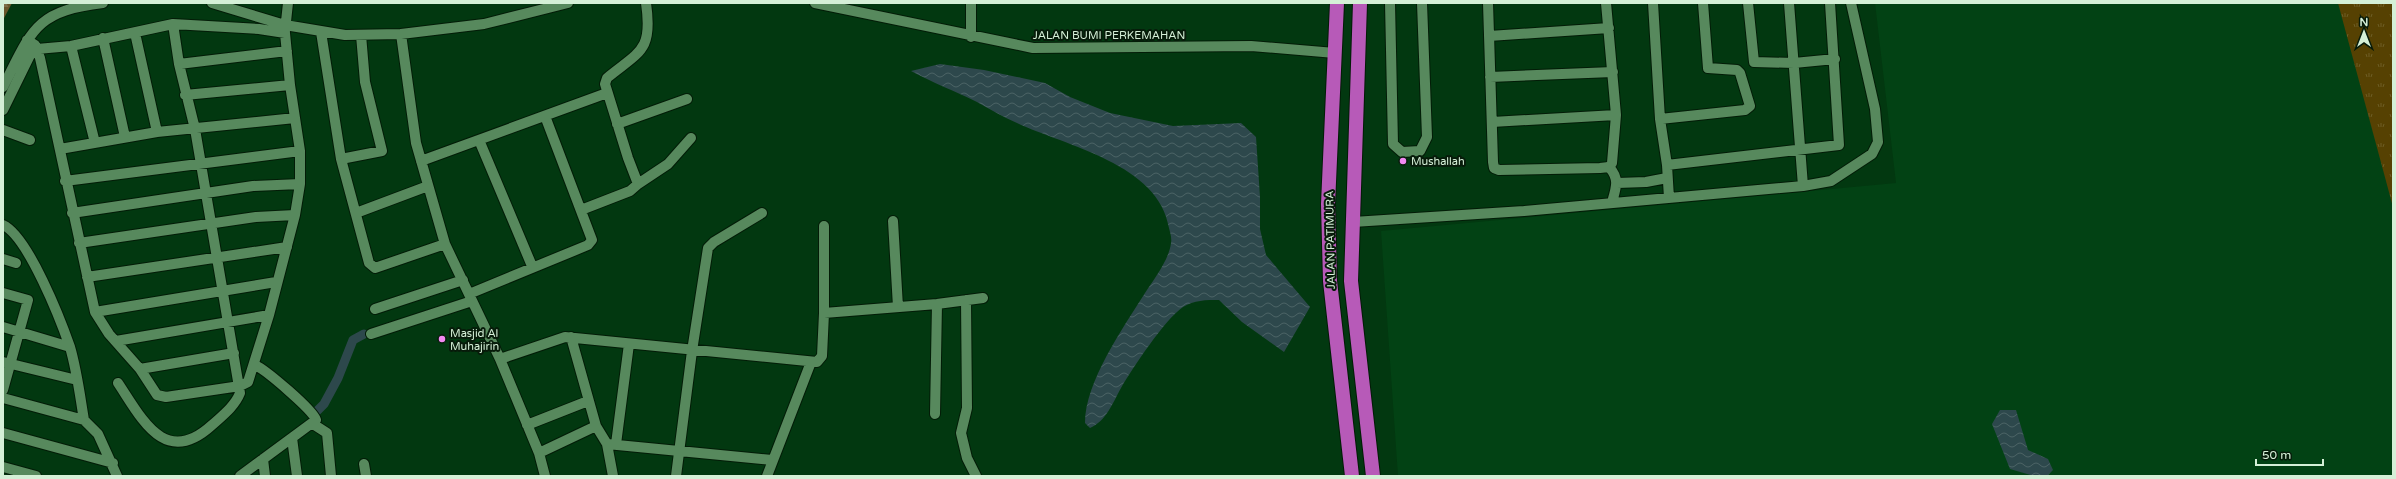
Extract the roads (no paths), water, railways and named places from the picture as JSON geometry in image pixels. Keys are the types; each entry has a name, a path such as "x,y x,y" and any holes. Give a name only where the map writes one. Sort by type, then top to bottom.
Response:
{"highway":[{"name":"JALAN PATIMURA","path":"1337,3 1328,204 1330,282 1352,476"},
{"name":"JALAN PATIMURA","path":"1360,3 1351,281 1373,476"}],"street":[{"path":"3,110 42,22 58,12 103,3"},
{"path":"212,3 285,29"},
{"path":"33,44 60,149 65,181 95,312 116,341 140,369 156,395 160,397 240,386 250,380 255,365 295,215 300,184 300,151 290,85 285,29 288,3"},
{"path":"529,3 534,12"},
{"path":"33,44 71,46 172,24 252,29 285,29 361,36 401,34 484,24 568,3"},
{"path":"638,184 605,84 607,78 638,53 646,44 648,18 646,3"},
{"name":"JALAN BUMI PERKEMAHAN","path":"815,3 916,23 971,37 1034,48 1251,46 1335,53"},
{"path":"971,3 971,37"},
{"path":"1390,3 1393,144 1402,152 1420,151 1427,137 1422,3"},
{"path":"1488,3 1493,162 1496,170 1609,167"},
{"path":"1606,3 1616,115 1614,158 1609,167"},
{"path":"1653,3 1660,119 1668,165 1667,178 1669,198"},
{"path":"1660,119 1745,110 1750,106 1740,73 1737,70 1708,68 1703,3"},
{"path":"1748,3 1753,61 1794,63 1835,59"},
{"path":"1789,3 1803,186"},
{"path":"1668,165 1836,147 1841,143 1830,3"},
{"path":"1353,222 1482,214 1669,198 1803,186 1831,181 1872,154 1878,142 1872,89 1851,3"},
{"path":"118,383 152,432 168,441 193,439 201,435 228,410 239,396 240,386 215,256 199,163 195,129 185,95 172,24"},
{"path":"1488,36 1609,28"},
{"path":"321,32 341,158 371,266 375,268 445,244"},
{"path":"135,33 157,132"},
{"path":"401,34 410,104 421,161 445,244 500,359 539,453 543,475"},
{"path":"341,158 382,151 365,82 361,36"},
{"path":"103,38 125,138"},
{"path":"3,87 33,44"},
{"path":"71,46 95,143"},
{"path":"179,64 287,51"},
{"path":"1490,77 1613,72"},
{"path":"185,95 290,85"},
{"path":"421,161 607,93"},
{"path":"617,124 687,99"},
{"path":"1492,122 1616,115"},
{"path":"371,334 471,297 532,266 590,243 593,238 545,116"},
{"path":"60,149 157,132 295,118"},
{"path":"3,130 30,140"},
{"path":"581,210 630,192 638,184 668,164 691,138"},
{"path":"479,140 532,266"},
{"path":"65,181 300,151"},
{"path":"1609,167 1616,175 1617,183 1612,202"},
{"path":"1617,183 1646,182 1667,178"},
{"path":"72,213 252,186 300,184"},
{"path":"356,213 428,186"},
{"path":"676,476 692,351 708,248 714,242 762,213"},
{"path":"79,243 256,217 295,215"},
{"path":"893,220 898,306"},
{"path":"3,225 16,236 35,266 70,347 84,420"},
{"path":"500,359 565,337 571,337 692,351 811,362 820,360 822,356 824,313 824,226"},
{"path":"86,277 215,256 287,247"},
{"path":"3,259 16,263"},
{"path":"375,309 463,280"},
{"path":"95,312 276,282"},
{"path":"3,293 28,300 20,332 6,363 3,390"},
{"path":"824,313 937,304 984,298"},
{"path":"966,300 967,408 961,433 967,458 976,476"},
{"path":"935,414 937,304"},
{"path":"116,341 269,314"},
{"path":"3,327 70,347"},
{"path":"571,337 596,426 612,444 772,460"},
{"path":"613,476 612,444 629,344"},
{"path":"140,369 234,353"},
{"path":"767,476 811,362"},
{"path":"6,363 77,380"},
{"path":"240,476 316,421 315,417 266,371 255,365"},
{"path":"3,398 84,420 98,434 113,463 117,476"},
{"path":"527,425 588,401"},
{"path":"313,424 327,433 331,476"},
{"path":"539,453 596,426"},
{"path":"3,433 113,463"},
{"path":"292,438 297,476"},
{"path":"263,459 265,476"},
{"path":"364,464 366,476"},
{"path":"3,466 36,476"}],"water":[{"path":"940,64 984,70 1045,83 1070,97 1110,113 1173,126 1241,123 1256,137 1260,197 1260,229 1266,255 1310,307 1284,352 1242,322 1219,300 1205,300 1191,303 1176,313 1158,333 1133,369 1105,416 1096,425 1090,428 1085,423 1087,407 1091,390 1098,373 1116,339 1161,269 1170,249 1171,235 1162,206 1148,188 1129,173 1108,160 1012,121 977,102 911,71"},
{"path":"2000,410 2016,410 2028,450 2048,459 2053,470 2047,476 2034,476 2010,469 1992,424"}],"waterway":[{"path":"315,413 324,404 338,378 353,340 364,334"}],"place":[{"name":"Mushallah","path":"1403,161"},
{"name":"Masjid Al Muhajirin","path":"442,339"}]}
